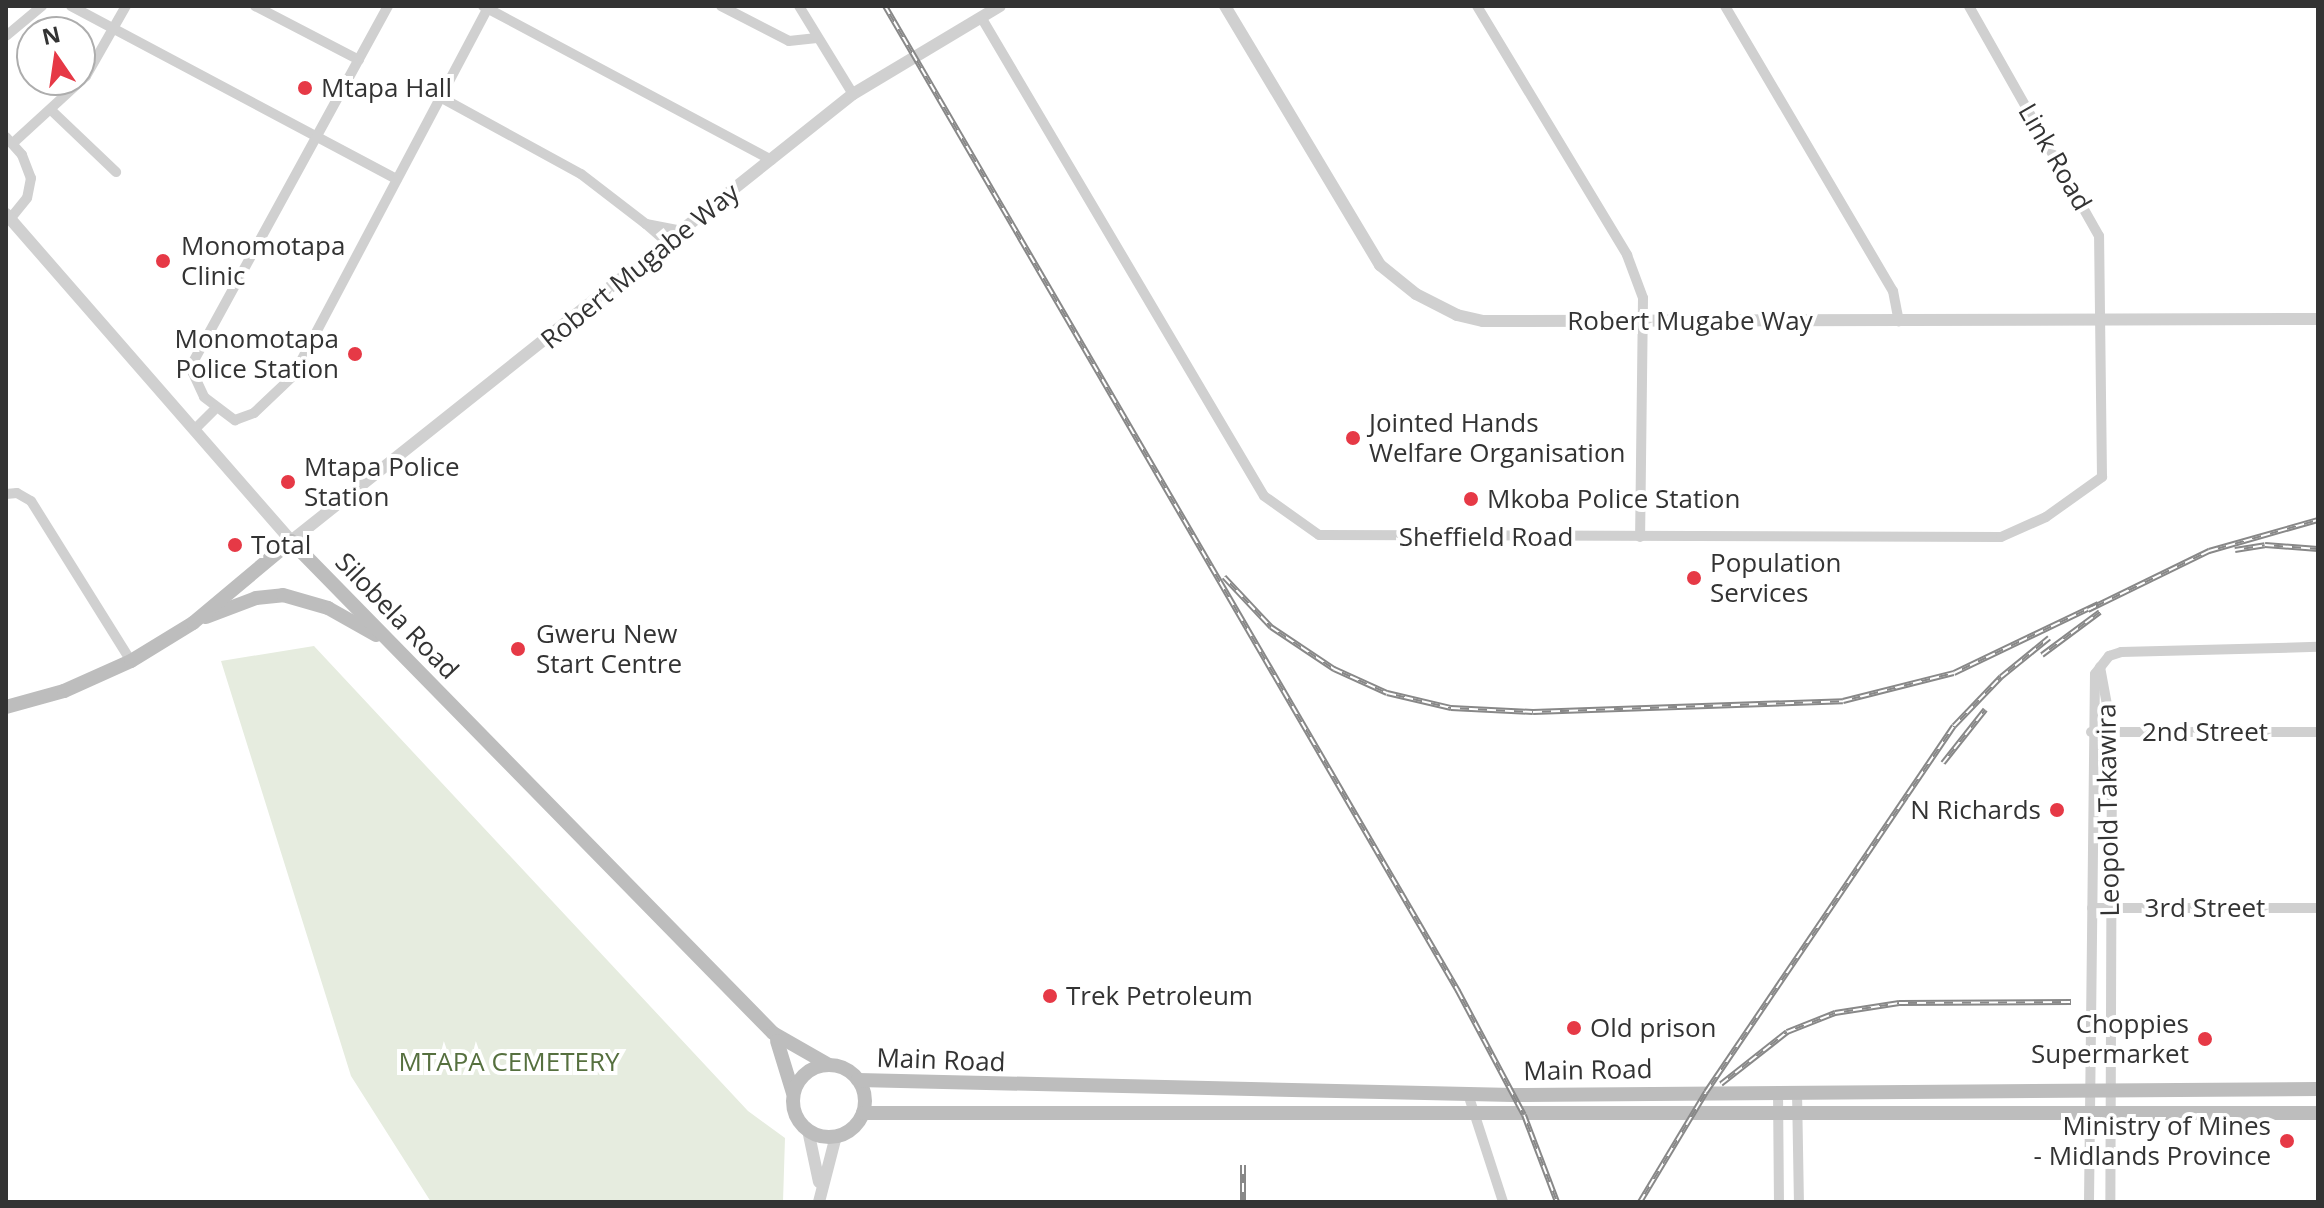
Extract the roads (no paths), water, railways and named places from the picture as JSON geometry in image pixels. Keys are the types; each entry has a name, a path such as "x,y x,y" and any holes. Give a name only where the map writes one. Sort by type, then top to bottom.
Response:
{"main road":[{"path":"6,707 64,691 131,661 193,623 291,541"},
{"name":"Silobela Road","path":"291,541 773,1033 786,1056 793,1097"},
{"path":"193,623 256,598 283,595 328,608 384,638"},
{"name":"Silobela Road","path":"773,1033 829,1065"},
{"path":"829,1065 858,1080 865,1100 857,1124 836,1136 808,1130 796,1116 793,1097 805,1074 829,1065"},
{"name":"Main Road","path":"858,1080 1468,1094 2318,1089"},
{"path":"1928,1112 1930,1091"},
{"path":"1307,1092 1308,1113"},
{"name":"Main Road","path":"863,1113 2318,1113"}],"street":[{"path":"6,36 42,6"},
{"path":"71,6 397,179"},
{"path":"8,217 27,198 31,178 10,140 51,110 86,76 126,6"},
{"path":"255,6 359,60"},
{"path":"388,6 194,361 196,385 214,410 244,419 293,376 442,98 487,7 771,160"},
{"path":"721,6 789,41 817,38"},
{"path":"799,6 853,94"},
{"name":"Robert Mugabe Way","path":"291,541 853,94 1000,6"},
{"name":"Robert Mugabe Way","path":"1225,6 1366,247 1396,280 1436,306 1483,321 2318,319"},
{"path":"1477,6 1627,255 1643,298 1640,537"},
{"path":"1725,6 1893,291 1899,321"},
{"name":"Link Road","path":"1969,6 2099,236 2101,320"},
{"name":"Sheffield Road","path":"981,17 1264,496 1319,535 2001,537 2046,517 2102,477 2101,320"},
{"path":"442,98 581,174 668,243"},
{"path":"51,110 116,172"},
{"name":"Silobela Road","path":"8,217 291,541"},
{"path":"646,224 683,231"},
{"path":"194,430 214,410"},
{"path":"6,494 17,493 31,501 131,661"},
{"path":"2100,667 2121,652 2318,647"},
{"name":"Leopold Takawira","path":"2089,1202 2091,732 2094,681 2100,667"},
{"name":"Leopold Takawira","path":"2100,667 2112,732 2110,1202"},
{"name":"2nd Street","path":"2091,732 2318,732"},
{"name":"3rd Street","path":"2092,908 2318,908"},
{"path":"1778,1091 1779,1202"},
{"path":"1797,1091 1799,1202"},
{"path":"1468,1094 1503,1202"},
{"path":"808,1130 820,1185"},
{"path":"819,1202 820,1185 836,1136"}],"railway":[{"path":"885,6 1458,991 1524,1115 1557,1202"},
{"path":"2088,610 2209,551 2318,520"},
{"path":"2235,550 2265,545 2318,549"},
{"path":"1224,577 1271,627 1334,669 1387,693 1451,708 1533,712 1843,701 1954,673 2098,604"},
{"path":"2042,655 2100,612"},
{"path":"1640,1202 1706,1092 1954,726 2001,677 2049,638"},
{"path":"1943,763 1985,710"},
{"path":"1721,1084 1787,1032 1835,1013 1899,1003 2071,1002"},
{"path":"1243,1165 1243,1202"}],"place":[{"name":"Mtapa Hall","path":"305,88"},
{"name":"Monomotapa Clinic","path":"163,261"},
{"name":"Monomotapa Police Station","path":"355,354"},
{"name":"Jointed Hands Welfare Organisation","path":"1353,438"},
{"name":"Mtapa Police Station","path":"288,482"},
{"name":"Mkoba Police Station","path":"1471,499"},
{"name":"Total","path":"235,545"},
{"name":"Population Services","path":"1694,578"},
{"name":"Gweru New Start Centre","path":"518,649"},
{"name":"N Richards","path":"2057,810"},
{"name":"Trek Petroleum","path":"1050,996"},
{"name":"Old prison","path":"1574,1028"},
{"name":"Choppies Supermarket","path":"2205,1039"},
{"name":"Ministry of Mines - Midlands Province","path":"2287,1141"}],"park label":[{"name":"MTAPA CEMETERY","path":"509,1062"}]}
